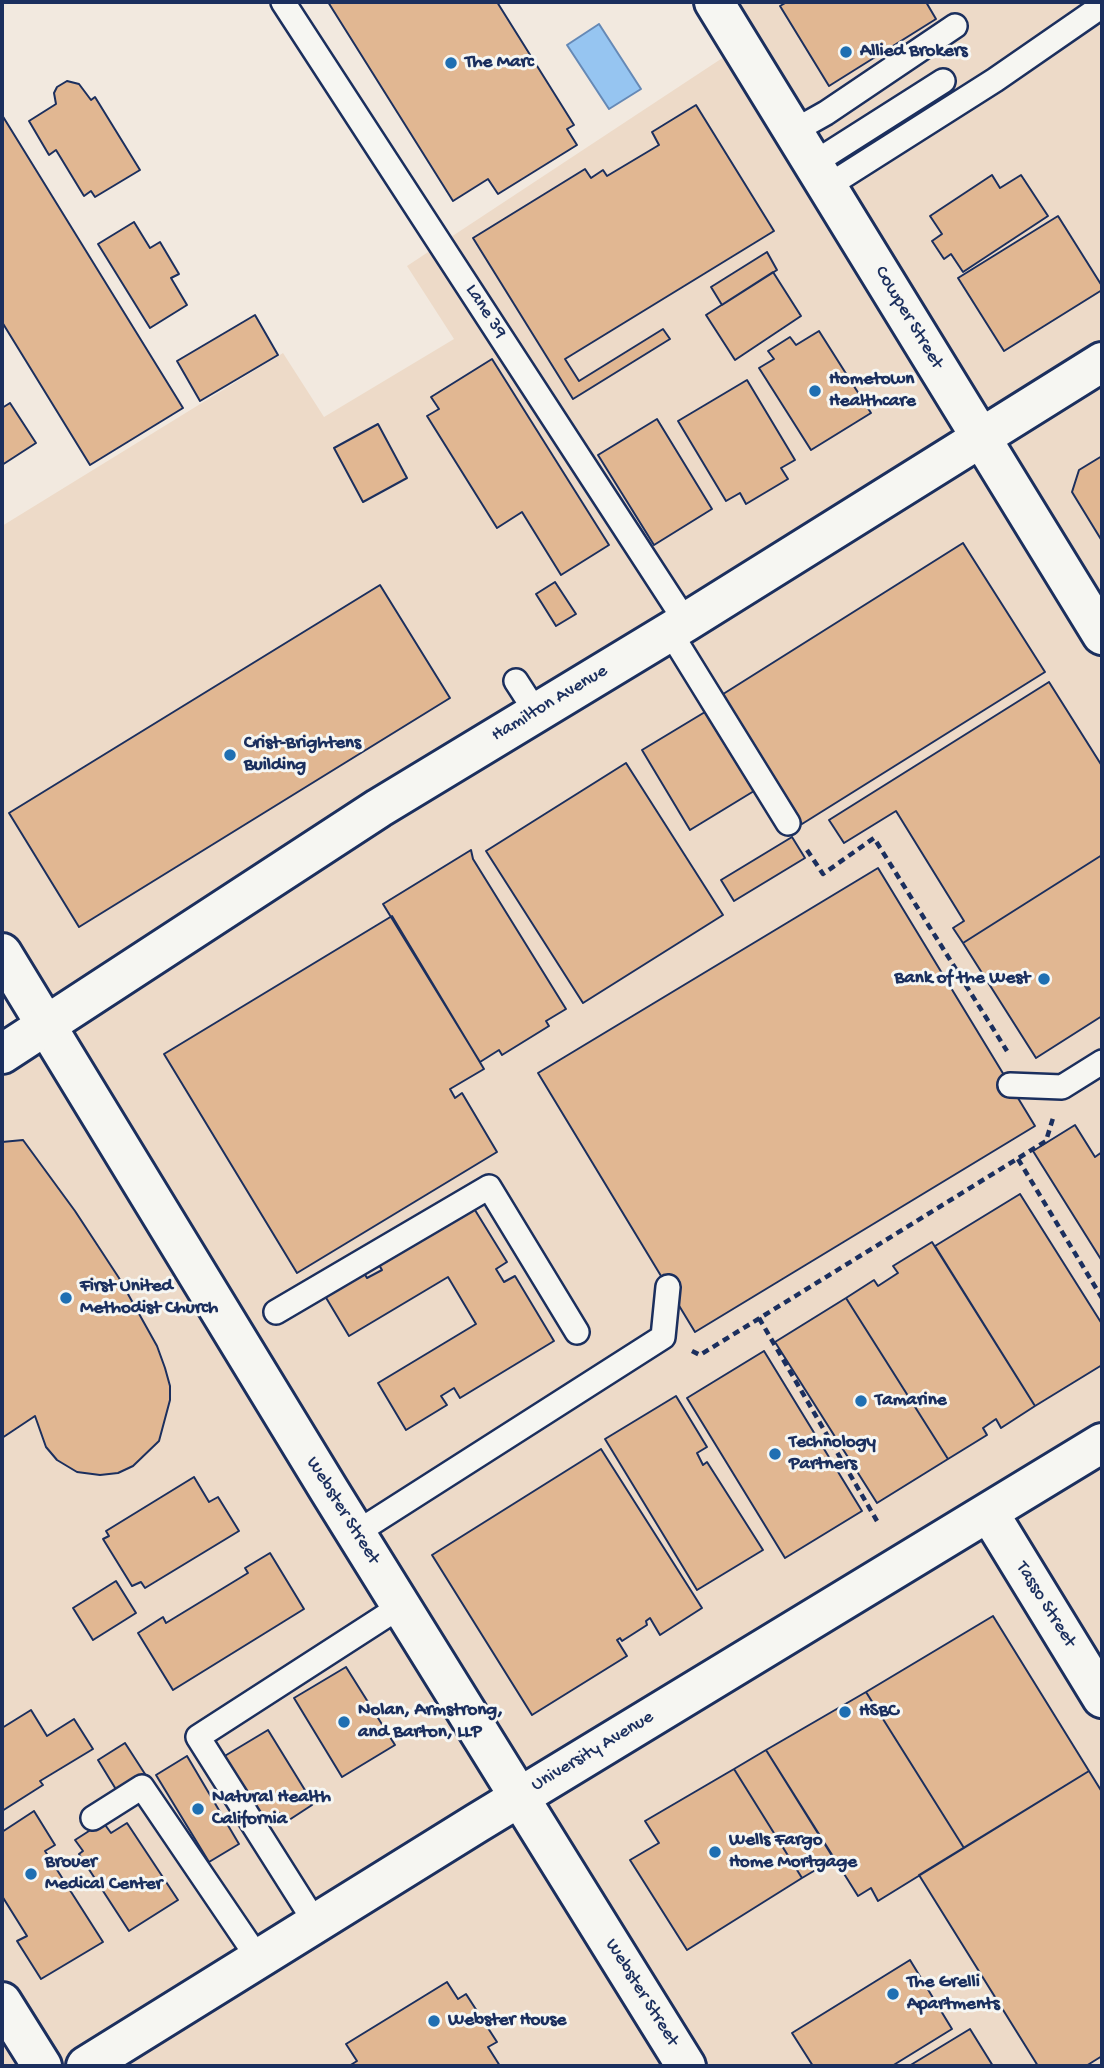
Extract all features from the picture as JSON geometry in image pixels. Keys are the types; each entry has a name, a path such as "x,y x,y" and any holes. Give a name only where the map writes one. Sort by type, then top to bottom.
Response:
{"street":[{"name":"Cowper Street","path":"714,2 1102,635"},
{"name":"Hamilton Avenue","path":"2,1054 379,808 678,627 1102,362"},
{"name":"Webster Street","path":"2,953 45,1027 686,2066"},
{"name":"University Avenue","path":"86,2066 520,1796 1102,1443"},
{"name":"Tasso Street","path":"989,1513 1102,1698"},
{"path":"2,2002 41,2066"}],"lane":[{"name":"Lane 39","path":"283,2 497,330 678,627 788,823"},
{"path":"812,160 995,80 1102,6"},
{"path":"812,160 826,113 954,26"},
{"path":"812,160 943,82"},
{"path":"516,681 536,712"},
{"path":"1019,1085 1062,1087 1102,1062"},
{"path":"276,1312 489,1187 577,1332"},
{"path":"356,1533 663,1337 668,1287"},
{"path":"315,1922 198,1737 401,1606"},
{"path":"93,1818 142,1787 258,1958"}],"path":[{"path":"823,874 874,838 1019,1085 1051,1124"},
{"path":"663,1337 700,1355 1018,1159 1046,1141 1062,1087"},
{"path":"1018,1159 1102,1298"},
{"path":"759,1318 877,1521"}],"shaded area":[{"path":"704,2 1102,2 1102,2066 2,2066 2,1047 50,1016 2,938 2,526 283,353 324,417 454,339 407,266 733,51"}],"water":[{"path":"599,24 641,89 609,109 567,45"}],"building":[{"name":"The Marc","path":"328,2 497,2 574,125 567,129 577,145 498,194 488,179 453,201"},
{"name":"Allied Brokers","path":"787,2 926,2 936,19 829,86 780,6"},
{"path":"67,81 79,84 91,100 95,97 140,170 95,197 91,191 84,196 56,150 49,155 29,121 56,104 54,93 57,87"},
{"path":"696,105 774,231 565,359 579,381 663,329 670,339 573,399 473,238 585,169 591,178 603,170 607,176 659,145 652,132"},
{"path":"2,115 183,408 90,465 2,322"},
{"path":"992,175 1000,188 1021,175 1048,216 963,272 951,254 944,259 932,241 942,234 930,216"},
{"path":"1058,216 1102,290 1004,351 958,278"},
{"path":"134,222 150,248 160,242 179,274 171,278 187,305 150,328 98,244"},
{"path":"767,252 777,270 722,305 711,287"},
{"path":"773,272 801,316 735,360 706,315"},
{"path":"255,315 278,355 200,401 177,361"},
{"name":"Hometown Healthcare","path":"819,331 871,413 811,450 759,368 774,359 768,351 790,337 796,345"},
{"path":"492,359 609,545 561,575 522,512 497,528 427,416 439,409 431,397"},
{"path":"747,380 795,460 781,468 788,479 746,504 740,493 726,501 678,421"},
{"path":"10,403 36,443 2,465 2,408"},
{"path":"657,419 712,509 654,545 598,455"},
{"path":"378,424 407,478 363,502 334,448"},
{"path":"1102,456 1102,541 1072,492 1079,470"},
{"path":"963,543 1045,672 802,824 720,696"},
{"path":"555,582 576,614 556,626 536,594"},
{"name":"Crist-Brightens Building","path":"380,585 450,698 79,927 9,813"},
{"path":"1049,682 1102,766 1102,855 963,943 953,928 964,921 896,811 844,843 829,820"},
{"path":"705,712 754,791 690,830 642,750"},
{"path":"626,763 723,915 583,1003 486,851"},
{"path":"792,837 805,858 734,901 721,880"},
{"path":"471,850 473,859 566,1009 546,1021 549,1026 502,1055 499,1050 480,1062 383,904"},
{"name":"Bank of the West","path":"1102,855 1102,1016 1036,1058 963,943"},
{"path":"878,868 1035,1126 695,1332 538,1073"},
{"path":"392,916 484,1069 450,1089 455,1098 462,1093 497,1152 297,1273 164,1054"},
{"path":"1075,1125 1095,1157 1102,1152 1102,1261 1033,1151"},
{"name":"First United Methodist Church","path":"23,1140 75,1211 119,1278 157,1346 165,1368 170,1386 170,1400 159,1441 133,1466 118,1473 100,1475 77,1472 57,1460 46,1447 35,1416 2,1438 2,1142"},
{"path":"1020,1194 1102,1324 1102,1365 1035,1406 935,1246"},
{"path":"470,1202 507,1262 496,1269 504,1282 515,1276 554,1341 460,1398 454,1388 441,1396 447,1405 406,1430 378,1383 476,1324 448,1277 349,1336 322,1291 361,1268 367,1278 382,1270 375,1258"},
{"path":"932,1242 1035,1406 1001,1428 996,1419 983,1428 987,1435 948,1459 846,1298 874,1280 878,1286 898,1273 893,1266"},
{"name":"Tamarine","path":"846,1298 948,1459 877,1503 775,1342"},
{"name":"Technology Partners","path":"764,1351 862,1511 785,1558 687,1398"},
{"path":"676,1396 707,1447 697,1453 703,1465 707,1462 763,1550 697,1590 605,1439"},
{"path":"601,1449 702,1608 660,1635 650,1618 646,1621 647,1625 622,1641 620,1638 617,1640 627,1656 532,1715 432,1555"},
{"path":"194,1477 209,1502 218,1497 239,1531 145,1588 141,1582 132,1586 103,1539 109,1536 106,1531"},
{"path":"270,1553 304,1609 173,1690 138,1633 163,1617 166,1623 248,1573 245,1568"},
{"path":"116,1581 136,1613 93,1640 73,1608"},
{"path":"993,1616 1089,1771 964,1848 866,1692"},
{"name":"Nolan, Armstrong, and Barton, LLP","path":"346,1667 395,1745 342,1777 294,1698"},
{"path":"866,1692 964,1848 878,1901 871,1888 858,1896 766,1750"},
{"path":"31,1710 47,1736 74,1719 93,1749 40,1781 43,1785 2,1811 2,1728"},
{"path":"268,1730 312,1805 286,1822 280,1813 263,1823 223,1757"},
{"path":"125,1743 145,1774 117,1791 98,1760"},
{"path":"766,1750 834,1859 802,1878 734,1769"},
{"name":"Natural Health California","path":"187,1756 239,1844 209,1862 156,1775"},
{"name":"Wells Fargo Home Mortgage","path":"734,1769 802,1878 687,1950 630,1860 659,1843 645,1821"},
{"path":"1089,1771 1102,1792 1102,2056 1086,2066 1038,2066 919,1875"},
{"name":"Brouer Medical Center","path":"34,1811 55,1845 45,1851 103,1942 41,1979 17,1941 27,1936 2,1896 2,1832"},
{"path":"103,1822 111,1833 127,1823 178,1900 129,1931 79,1854 83,1851 75,1840"},
{"name":"The Grelli Apartments","path":"910,1960 952,2029 892,2066 813,2066 792,2033"},
{"name":"Webster House","path":"447,1982 458,1999 466,1994 497,2042 488,2047 500,2066 349,2066 357,2061 346,2044"},
{"path":"970,2029 993,2066 909,2066"}],"place":[{"name":"Allied Brokers","path":"846,52"},
{"name":"The Marc","path":"451,63"},
{"name":"Hometown Healthcare","path":"815,391"},
{"name":"Crist-Brightens Building","path":"230,755"},
{"name":"Bank of the West","path":"1044,979"},
{"name":"First United Methodist Church","path":"66,1298"},
{"name":"Tamarine","path":"861,1401"},
{"name":"Technology Partners","path":"775,1454"},
{"name":"HSBC","path":"845,1712"},
{"name":"Nolan, Armstrong, and Barton, LLP","path":"344,1722"},
{"name":"Natural Health California","path":"198,1809"},
{"name":"Wells Fargo Home Mortgage","path":"715,1852"},
{"name":"Brouer Medical Center","path":"31,1874"},
{"name":"The Grelli Apartments","path":"893,1994"},
{"name":"Webster House","path":"434,2021"}]}
